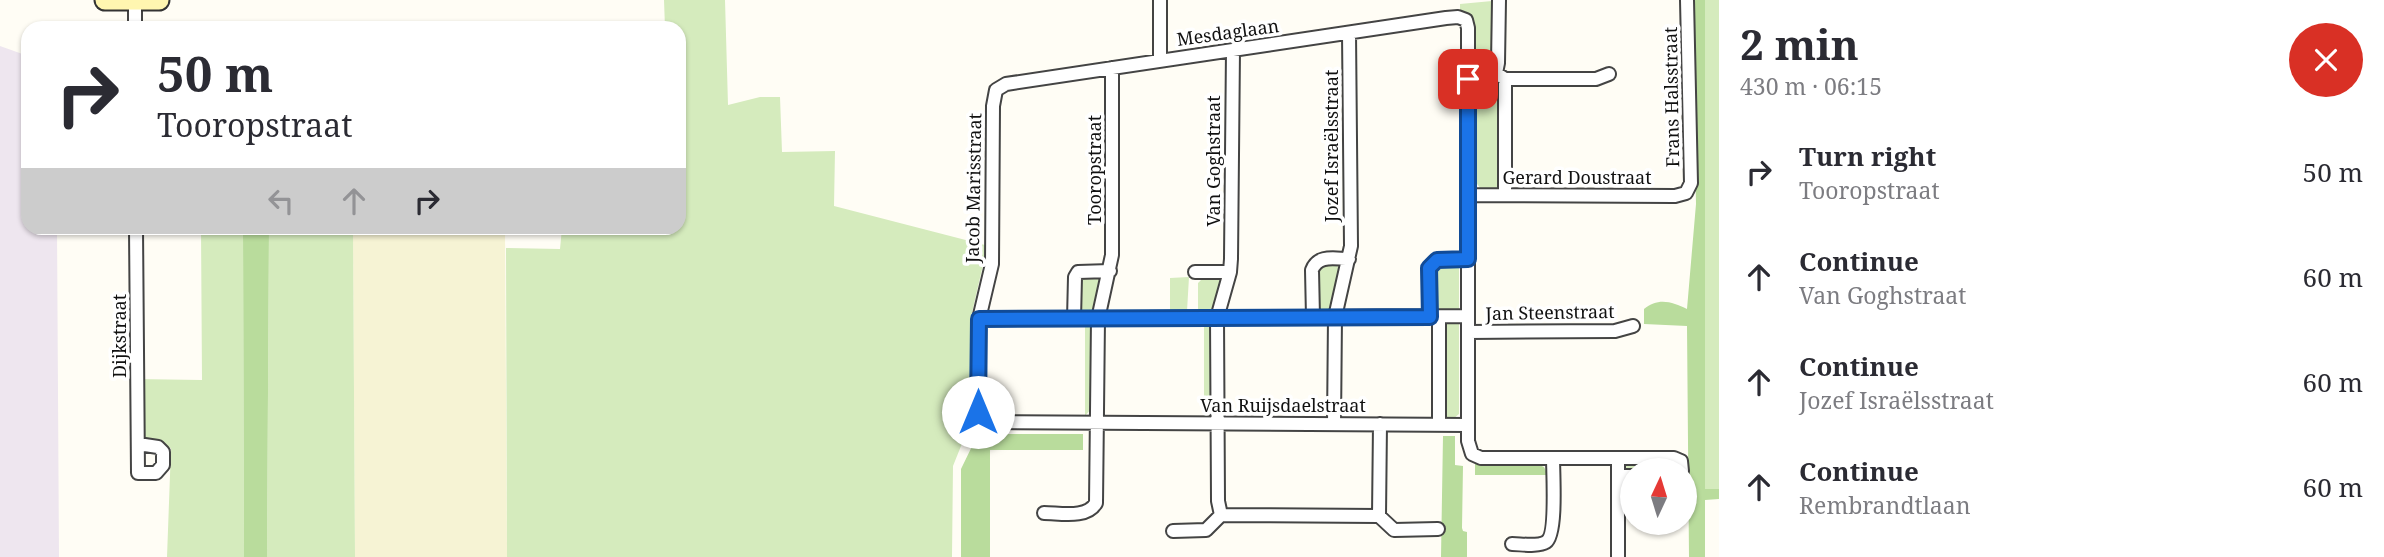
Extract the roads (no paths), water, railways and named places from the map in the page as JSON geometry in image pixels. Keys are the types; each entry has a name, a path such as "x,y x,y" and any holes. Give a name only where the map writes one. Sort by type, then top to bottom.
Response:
{"street":[{"path":"105,0 159,0"},
{"path":"1160,0 1160,61"},
{"path":"1499,0 1505,195"},
{"name":"Frans Halsstraat","path":"1686,193 1691,183 1687,0"},
{"path":"135,1 135,21"},
{"name":"Mesdaglaan","path":"996,90 1006,84 1458,17 1466,20 1468,28 1468,79"},
{"name":"Jozef Israëlsstraat","path":"1334,424 1335,317 1349,259 1349,33"},
{"name":"Van Goghstraat","path":"1221,515 1218,501 1217,318 1230,272 1233,50"},
{"name":"Tooropstraat","path":"1097,422 1098,318 1112,255 1112,68"},
{"path":"1609,74 1596,79 1501,76 1468,79 1468,425 1469,448 1472,454 1480,458 1618,458 1618,557"},
{"name":"Jacob Marisstraat","path":"978,412 979,319 992,264 993,106 996,90"},
{"name":"Gerard Doustraat","path":"1468,195 1675,196 1686,193"},
{"name":"Dijkstraat","path":"136,235 138,444"},
{"path":"1312,317 1314,263 1320,259 1349,259"},
{"path":"1439,425 1429,268 1437,260 1468,259"},
{"path":"1074,319 1075,277 1078,272 1110,271"},
{"path":"1195,272 1230,272"},
{"path":"979,319 1468,316"},
{"name":"Jan Steenstraat","path":"1468,332 1615,331 1633,326"},
{"name":"Van Ruijsdaelstraat","path":"978,412 982,419 993,422 1468,425"},
{"path":"1044,513 1086,513 1093,510 1096,503 1097,422"},
{"path":"1379,516 1380,424"},
{"path":"1512,544 1546,542 1550,537 1553,526 1553,458"},
{"path":"1173,531 1206,530 1221,515 1379,516 1394,530 1438,530"}]}
